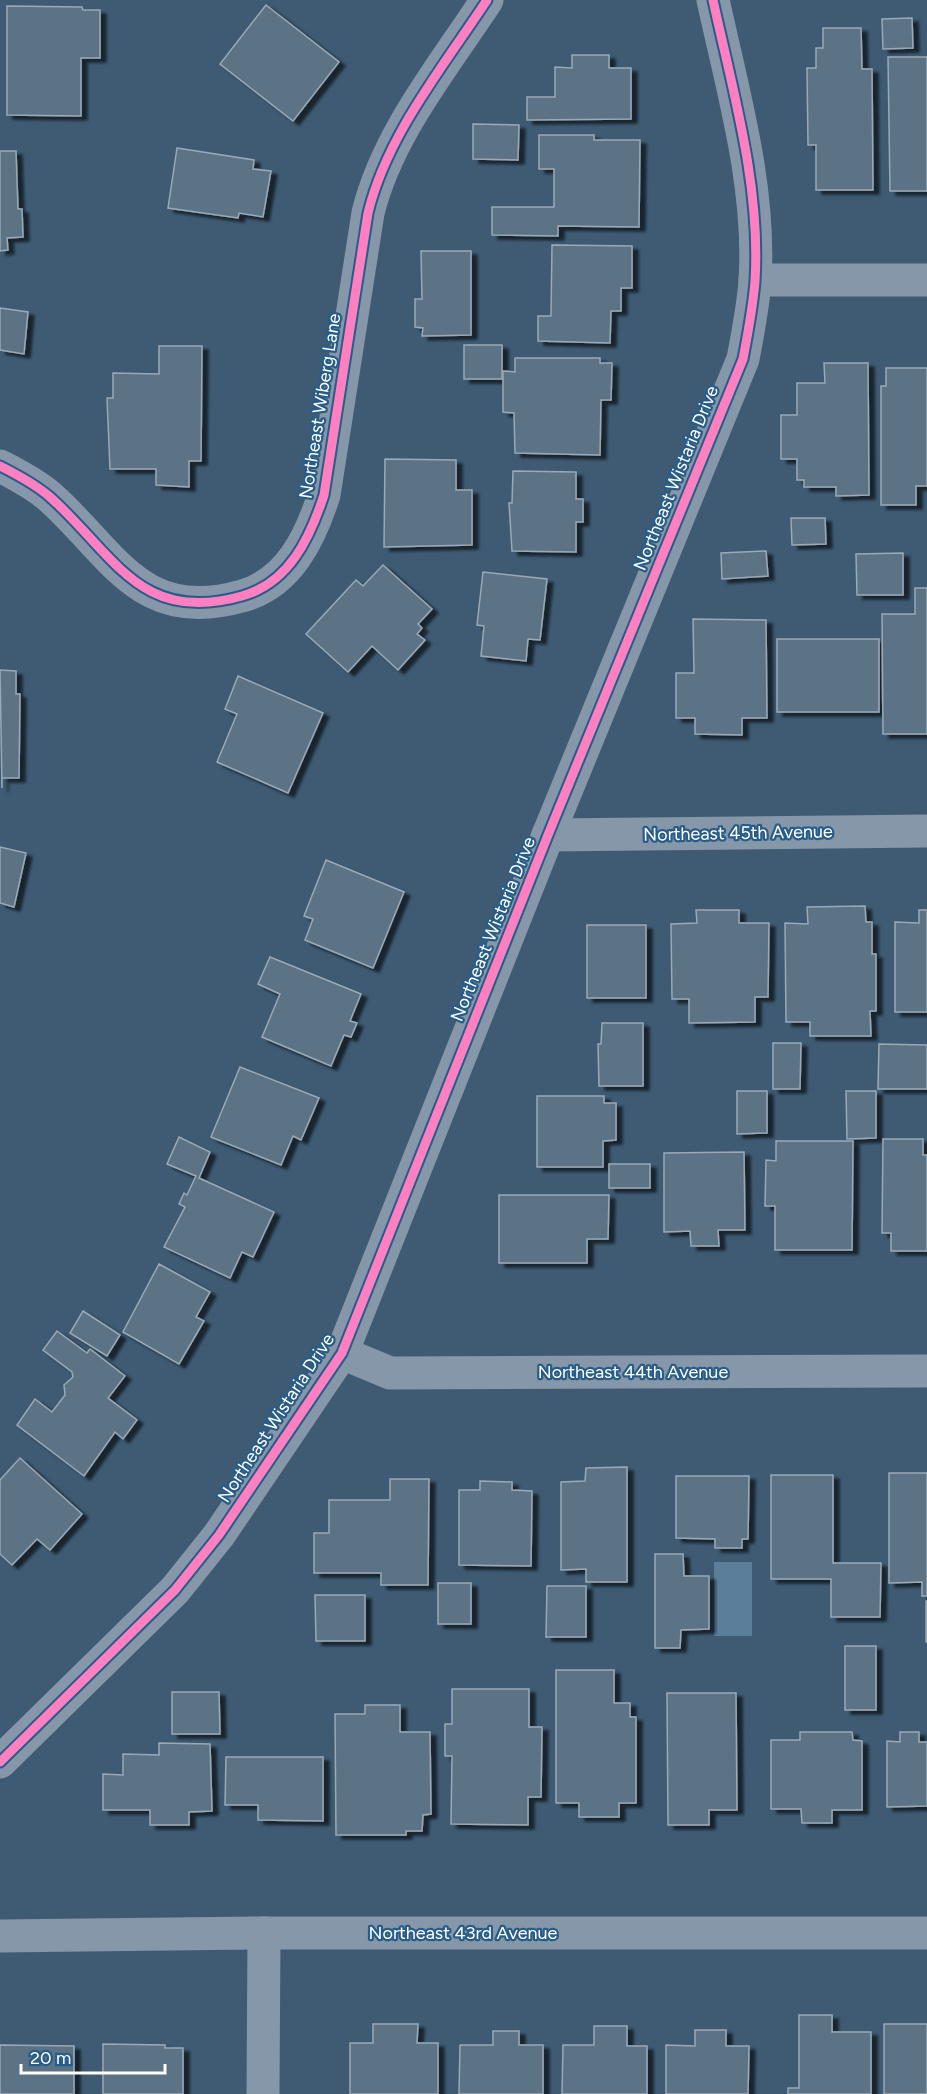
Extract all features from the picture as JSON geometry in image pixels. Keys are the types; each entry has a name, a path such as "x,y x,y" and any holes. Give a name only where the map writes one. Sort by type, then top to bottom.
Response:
{"street":[{"name":"Northeast Wiberg Lane","path":"0,466 22,476 50,497 124,575 153,593 188,604 218,603 254,593 284,571 300,552 314,528 324,495 366,225 375,183 388,151 487,0"},
{"name":"Northeast Wistaria Drive","path":"0,1762 174,1590 219,1535 342,1353 548,835 743,359 755,280 753,208 745,151 713,0"},
{"path":"755,280 927,280"},
{"name":"Northeast 45th Avenue","path":"548,835 927,831"},
{"name":"Northeast 44th Avenue","path":"342,1353 390,1373 927,1371"},
{"path":"263,2094 264,1933"},
{"name":"Northeast 43rd Avenue","path":"0,1936 264,1933 927,1933"}],"water":[{"path":"714,1562 752,1562 752,1636 714,1636"}],"building":[{"path":"266,5 339,62 293,121 220,64"},
{"path":"7,6 82,7 83,10 100,10 100,58 81,58 81,116 7,115"},
{"path":"912,18 913,48 883,49 882,19"},
{"path":"823,28 861,28 862,69 872,69 873,190 816,190 816,145 808,145 807,68 816,68 816,48 823,48"},
{"path":"572,55 609,55 609,68 631,68 631,119 527,120 527,97 555,97 555,67 572,68"},
{"path":"888,57 927,57 927,191 890,191"},
{"path":"473,124 519,125 518,160 473,159"},
{"path":"539,135 594,135 594,140 640,140 639,227 558,226 558,236 492,235 492,207 554,207 554,169 539,169"},
{"path":"177,148 254,160 253,169 271,171 263,217 239,213 238,218 168,208"},
{"path":"0,151 16,151 18,209 22,209 23,237 7,238 8,250 0,251"},
{"path":"552,245 632,246 632,288 621,288 621,311 611,311 610,343 538,341 538,316 551,316"},
{"path":"421,251 471,251 471,335 422,336 423,328 415,327 415,299 422,299"},
{"path":"0,308 28,312 24,354 0,350"},
{"path":"464,345 502,345 502,379 464,379"},
{"path":"159,346 202,346 201,461 189,461 189,487 156,485 156,469 110,469 107,398 113,398 113,373 159,374"},
{"path":"515,358 600,358 600,363 612,363 611,400 601,400 600,455 515,453 514,413 503,412 503,371 515,372"},
{"path":"824,363 868,363 869,495 836,496 836,487 804,487 804,480 797,480 797,459 781,459 781,415 797,415 797,383 825,383"},
{"path":"886,368 927,368 927,486 916,486 916,505 881,505 881,386 886,386"},
{"path":"385,459 456,460 456,490 472,490 472,545 384,547"},
{"path":"513,471 576,472 576,499 583,499 583,522 576,522 576,552 512,551 509,503 512,503"},
{"path":"791,518 825,518 826,544 792,545"},
{"path":"766,551 768,576 722,579 721,553"},
{"path":"903,553 903,595 857,595 856,554"},
{"path":"383,565 432,609 418,624 422,628 417,634 425,640 398,670 372,646 348,672 306,634 356,580 363,586"},
{"path":"483,572 547,579 540,640 528,639 526,661 481,656 484,626 477,625"},
{"path":"915,588 927,588 927,734 883,734 882,614 915,614"},
{"path":"693,619 766,620 767,718 742,718 742,735 695,734 695,718 676,718 676,673 694,673"},
{"path":"777,639 879,639 879,712 777,712"},
{"path":"0,670 16,671 16,694 20,694 19,778 2,778 2,788"},
{"path":"238,676 323,713 288,793 217,762 237,714 225,709"},
{"path":"0,847 26,853 14,907 0,903"},
{"path":"326,860 404,892 373,968 305,940 313,919 304,916"},
{"path":"865,906 866,922 872,922 872,954 876,954 876,1011 870,1011 871,1036 810,1036 810,1022 786,1022 785,923 808,924 807,907"},
{"path":"696,910 739,910 739,923 769,923 768,997 755,997 755,1022 689,1023 689,999 672,999 671,924 697,923"},
{"path":"919,910 927,910 927,1012 895,1012 895,922 919,923"},
{"path":"587,925 646,925 646,998 587,998"},
{"path":"270,957 361,994 350,1021 357,1023 351,1037 344,1035 331,1066 262,1037 280,994 258,984"},
{"path":"602,1023 643,1023 643,1086 599,1086 598,1044 601,1044"},
{"path":"773,1043 801,1043 800,1089 773,1089"},
{"path":"879,1044 927,1045 927,1089 878,1089"},
{"path":"240,1067 319,1098 301,1140 293,1136 281,1165 211,1137"},
{"path":"737,1091 767,1091 767,1133 737,1134"},
{"path":"846,1091 876,1091 876,1138 847,1139"},
{"path":"537,1096 604,1096 604,1103 616,1103 616,1140 603,1141 603,1167 537,1167"},
{"path":"179,1137 210,1152 199,1178 274,1212 253,1257 242,1252 230,1278 164,1247 185,1207 179,1204 184,1193 187,1195 196,1176 167,1164"},
{"path":"883,1139 923,1139 923,1155 927,1155 927,1251 891,1251 891,1233 882,1233"},
{"path":"776,1141 853,1141 852,1250 775,1250 775,1206 765,1206 766,1160 776,1161"},
{"path":"744,1152 745,1230 718,1230 719,1246 691,1246 690,1231 664,1232 664,1153"},
{"path":"609,1164 650,1164 650,1188 609,1188"},
{"path":"499,1195 609,1195 608,1239 587,1239 587,1263 499,1263"},
{"path":"159,1264 210,1292 196,1317 204,1321 179,1364 123,1332"},
{"path":"83,1311 120,1335 107,1356 70,1333"},
{"path":"57,1331 87,1353 90,1349 125,1376 108,1398 137,1420 123,1439 115,1432 84,1476 17,1425 35,1399 52,1412 65,1395 64,1385 73,1377 72,1372 43,1350"},
{"path":"20,1458 82,1514 50,1550 37,1539 12,1565 0,1554 0,1480"},
{"path":"627,1467 627,1582 586,1582 586,1569 561,1570 561,1482 585,1481 586,1468"},
{"path":"889,1473 927,1473 927,1596 922,1596 922,1582 889,1583"},
{"path":"771,1475 833,1475 833,1563 881,1563 880,1617 831,1617 831,1579 771,1579"},
{"path":"676,1476 749,1476 748,1539 742,1539 742,1548 715,1548 715,1539 676,1538"},
{"path":"390,1479 429,1479 428,1585 381,1585 381,1573 314,1573 314,1533 329,1533 329,1500 390,1500"},
{"path":"480,1481 512,1482 512,1490 532,1491 531,1566 459,1565 459,1490 480,1490"},
{"path":"655,1554 683,1554 684,1576 709,1576 709,1629 681,1630 680,1648 655,1648"},
{"path":"438,1583 471,1583 471,1624 438,1624"},
{"path":"547,1586 586,1586 586,1637 546,1637"},
{"path":"315,1595 365,1595 365,1641 316,1641"},
{"path":"927,1601 927,1642 926,1642"},
{"path":"845,1646 876,1646 876,1710 845,1710"},
{"path":"556,1670 614,1670 614,1703 630,1703 630,1717 636,1717 636,1803 619,1803 619,1817 579,1817 579,1803 556,1803"},
{"path":"452,1689 529,1689 529,1727 542,1727 541,1797 528,1797 528,1825 451,1824 452,1756 445,1756 445,1724 452,1724"},
{"path":"172,1692 219,1692 220,1734 172,1734"},
{"path":"667,1693 736,1693 737,1810 709,1810 709,1825 668,1825"},
{"path":"365,1705 400,1705 400,1732 430,1732 431,1814 423,1815 422,1831 406,1831 406,1835 336,1835 335,1714 365,1714"},
{"path":"800,1732 852,1732 853,1740 862,1741 862,1810 832,1810 832,1823 802,1823 801,1809 771,1809 771,1740 800,1740"},
{"path":"900,1732 919,1732 919,1742 927,1742 927,1806 887,1807 887,1741 900,1742"},
{"path":"159,1743 210,1744 212,1811 189,1812 189,1825 150,1825 150,1810 103,1810 103,1774 123,1775 123,1754 159,1755"},
{"path":"226,1757 323,1757 323,1821 258,1820 258,1805 225,1805"},
{"path":"799,2015 832,2015 832,2032 871,2032 871,2094 788,2094 788,2088 799,2088"},
{"path":"373,2024 418,2024 417,2043 438,2043 438,2094 350,2094 350,2043 373,2043"},
{"path":"884,2024 927,2024 927,2094 884,2094"},
{"path":"594,2026 627,2026 627,2046 647,2046 647,2094 562,2094 563,2045 594,2045"},
{"path":"695,2030 726,2030 726,2046 749,2046 748,2094 666,2094 666,2045 695,2046"},
{"path":"493,2031 519,2031 519,2045 543,2045 543,2094 459,2094 460,2045 493,2045"},
{"path":"103,2044 165,2045 165,2048 183,2048 183,2094 103,2094"},
{"path":"0,2045 74,2046 74,2094 0,2094"}],"cycle path":[{"path":"0,466 26,480 50,497 112,561 132,579 153,592 178,601 207,602 242,596 258,590 285,570 312,527 324,495 368,213 377,184 388,156 418,102 487,0"},
{"path":"0,1762 175,1590 219,1535 342,1353 548,835 743,359 755,281 754,210 744,140 713,0"}]}
